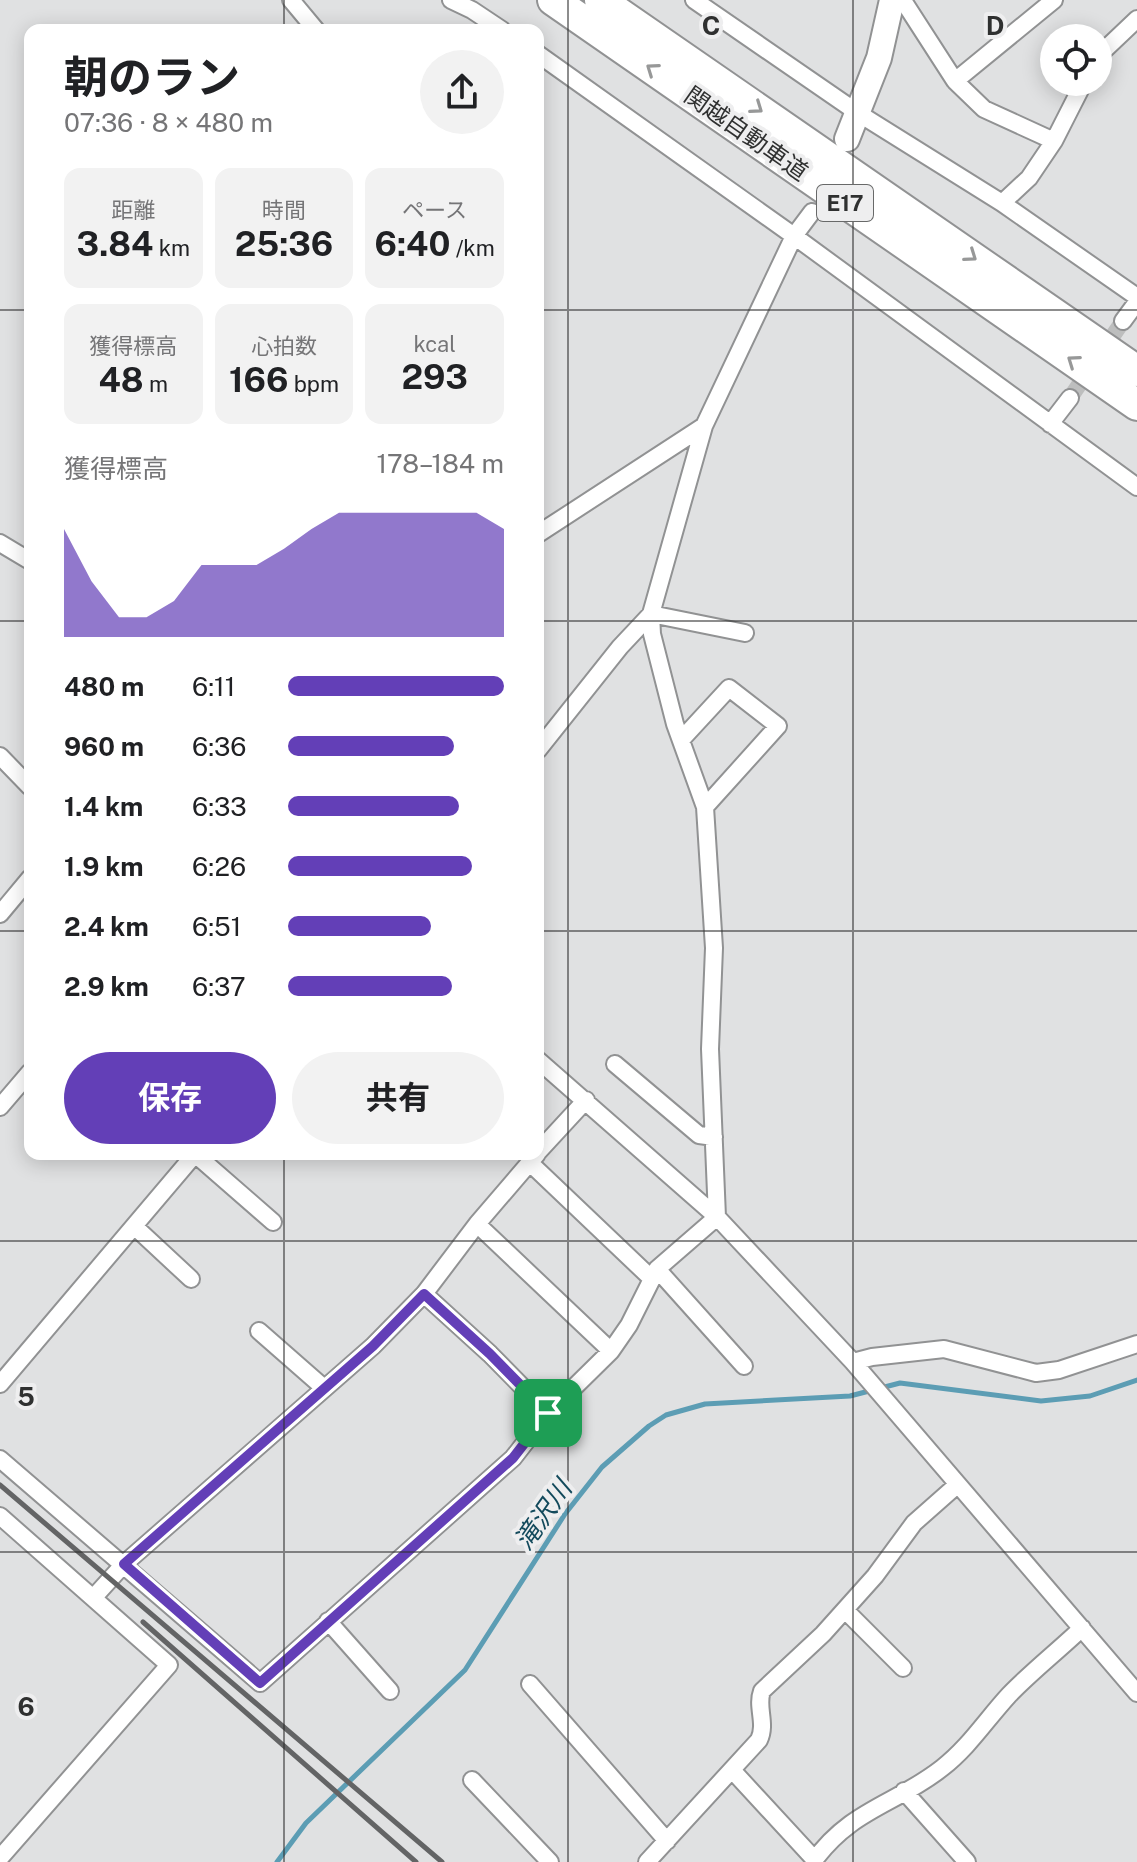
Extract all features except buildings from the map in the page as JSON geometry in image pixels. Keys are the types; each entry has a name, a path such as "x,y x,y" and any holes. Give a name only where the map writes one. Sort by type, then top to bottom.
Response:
{"highway":[{"name":"関越自動車道","path":"553,0 1137,405"},
{"name":"関越自動車道","path":"600,0 1137,371"}],"street":[{"path":"291,0 311,24"},
{"path":"451,0 478,5 496,24"},
{"path":"694,0 858,113 1002,203 1137,300 1123,321"},
{"path":"897,1 915,5 925,0"},
{"path":"955,81 1054,0"},
{"path":"847,139 879,58 897,1"},
{"path":"897,1 955,81 984,109 1054,141"},
{"path":"1112,43 1137,19"},
{"path":"544,58 794,236 1137,487"},
{"path":"1002,203 1029,178 1054,141 1077,96"},
{"path":"0,1459 260,1683 513,1458 548,1413 611,1351 629,1325 655,1274 717,1217 710,1049 714,948 705,807 681,740 652,634 651,614 704,426 794,236 812,212"},
{"path":"1050,424 1070,398"},
{"path":"544,530 704,426"},
{"path":"0,543 24,557"},
{"path":"651,614 745,633"},
{"path":"544,742 620,647 651,614"},
{"path":"681,740 729,688 778,726 705,807"},
{"path":"3,765 24,782"},
{"path":"0,914 24,885"},
{"path":"615,1064 699,1135 714,1137"},
{"path":"544,1065 717,1217 853,1362 1137,1693"},
{"path":"0,1107 24,1079"},
{"path":"544,1146 586,1100"},
{"path":"0,1384 190,1160"},
{"path":"202,1160 273,1222"},
{"path":"94,1597 124,1564 373,1346 424,1294 477,1224 532,1160"},
{"path":"539,1160 744,1366"},
{"path":"477,1224 611,1351"},
{"path":"134,1226 191,1279"},
{"path":"424,1294 490,1354 548,1413"},
{"path":"259,1331 324,1388"},
{"path":"853,1362 944,1349 1036,1373 1059,1370 1137,1344"},
{"path":"647,1862 759,1740 763,1733 759,1697 762,1691 823,1634 875,1576 914,1523 957,1485"},
{"path":"0,1516 169,1665 0,1858"},
{"path":"845,1610 903,1668"},
{"path":"328,1621 390,1691"},
{"path":"732,1770 814,1861 834,1836 858,1817 940,1769 973,1740 1010,1694 1082,1628"},
{"path":"530,1684 667,1841"},
{"path":"472,1780 550,1862"},
{"path":"904,1791 967,1862"}],"waterway":[{"name":"滝沢川","path":"277,1862 306,1823 465,1670 565,1514 602,1467 666,1415 705,1404 850,1396 900,1383 1041,1401 1090,1396 1137,1380"}],"tunnel":[{"path":"1070,398 1123,321"}],"railway":[{"path":"0,1485 442,1862"},
{"path":"143,1622 416,1862"}],"route":[{"path":"424,1294 490,1354 548,1413 513,1458 260,1683 124,1564 373,1346 424,1294"}]}
